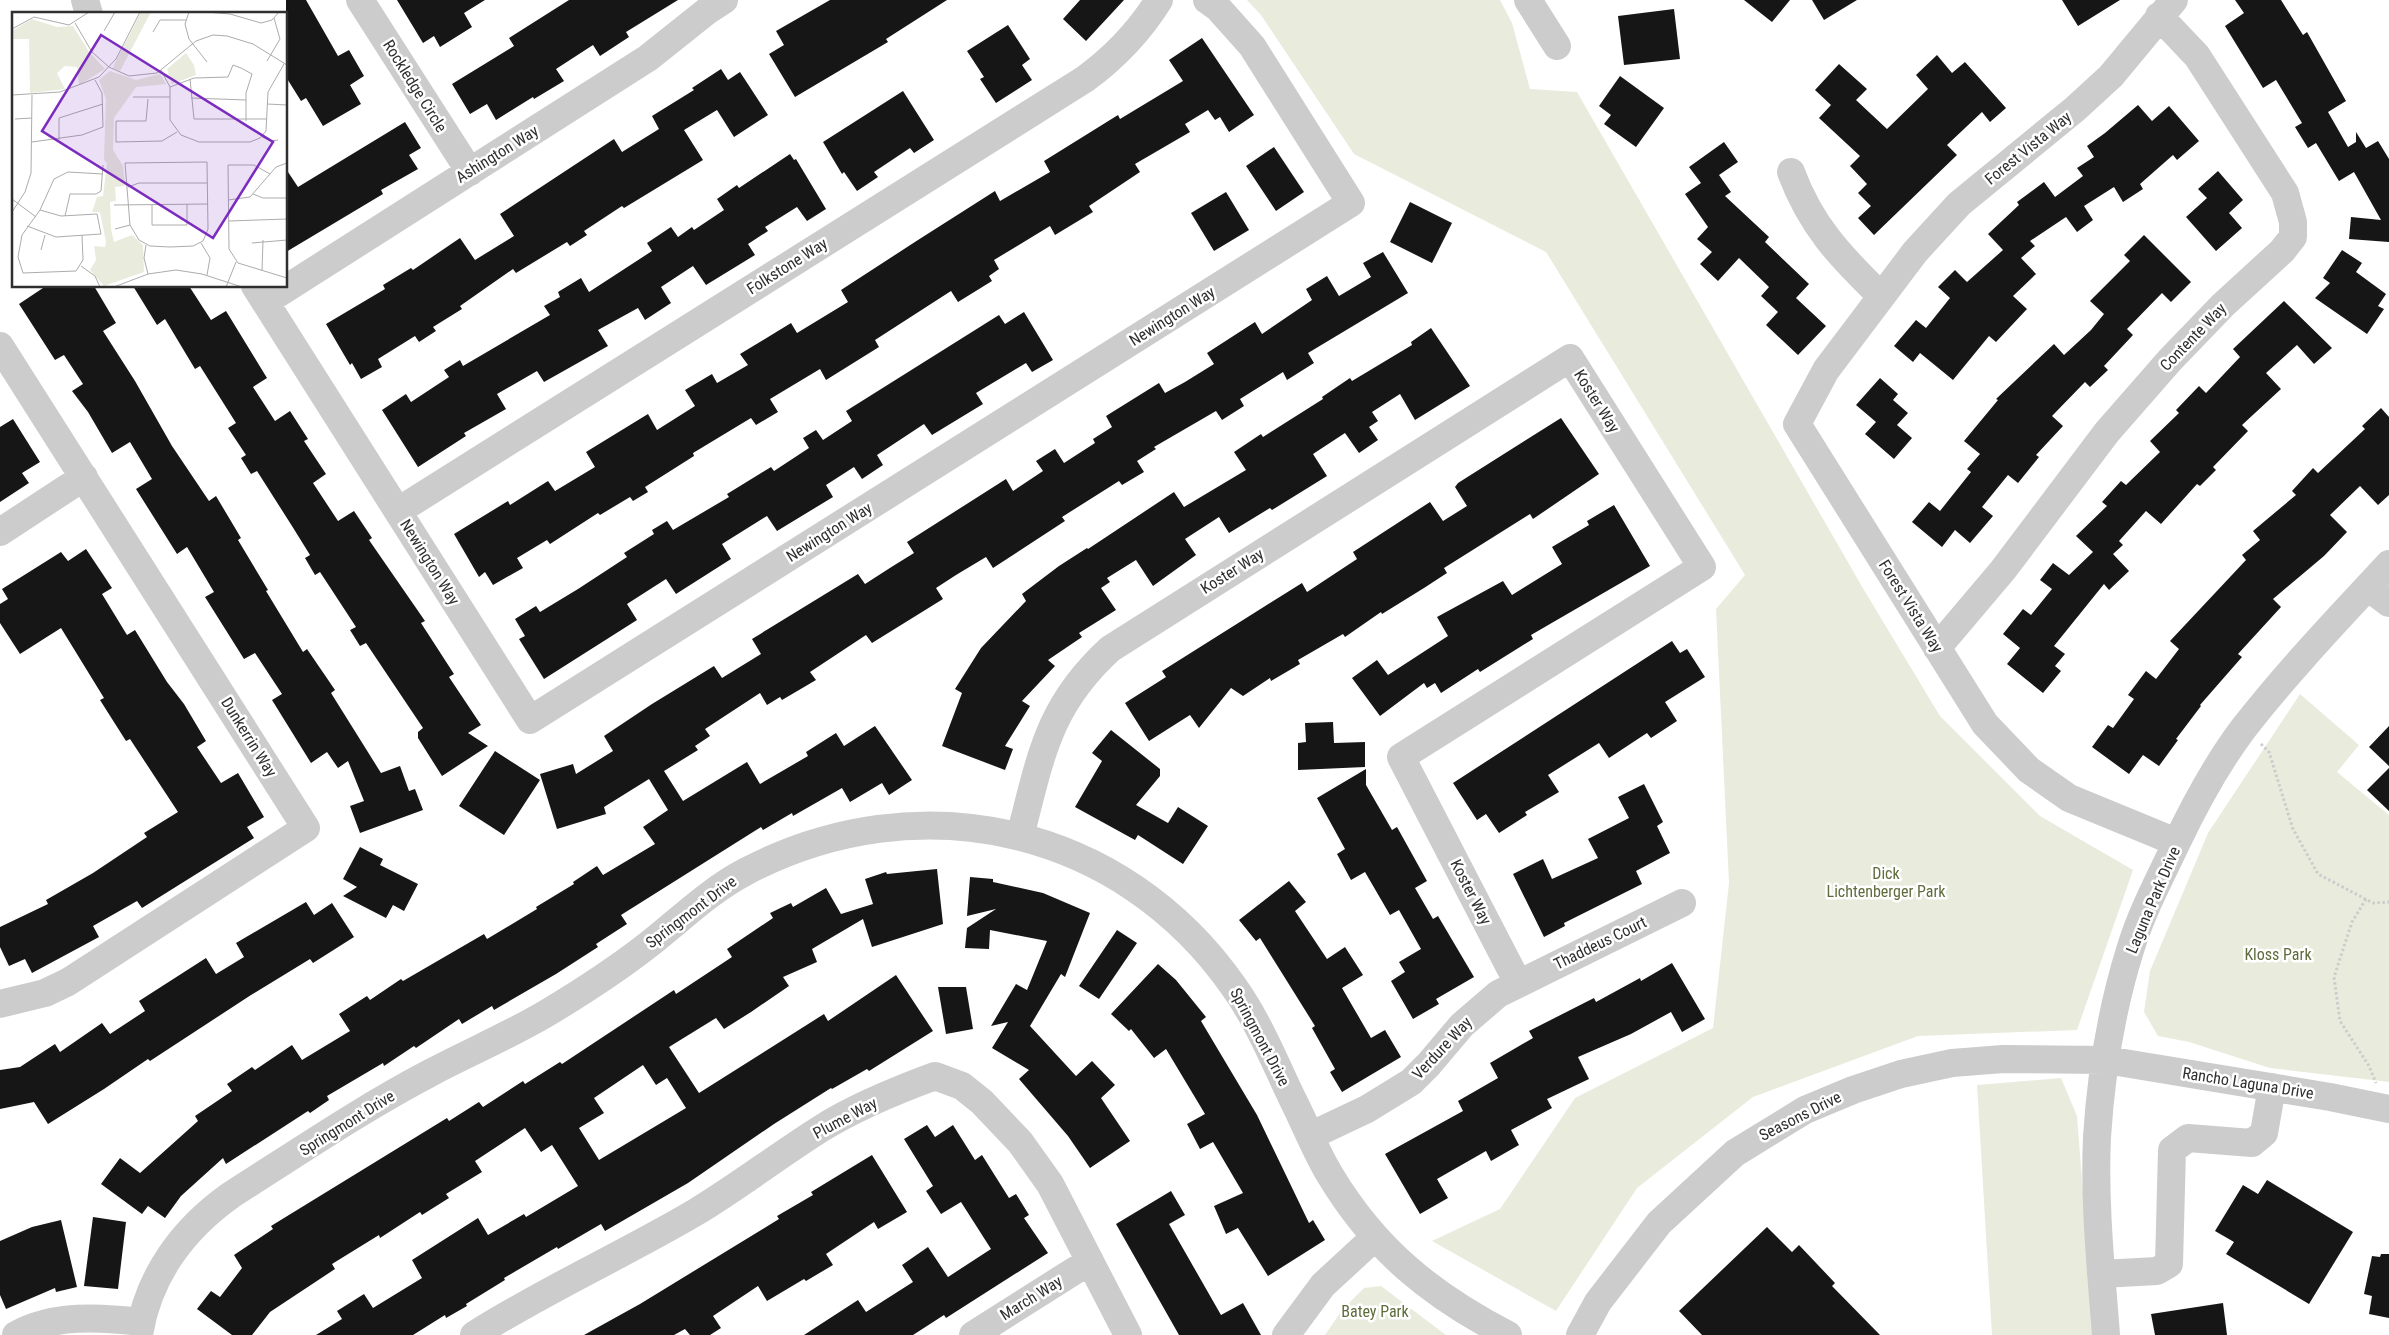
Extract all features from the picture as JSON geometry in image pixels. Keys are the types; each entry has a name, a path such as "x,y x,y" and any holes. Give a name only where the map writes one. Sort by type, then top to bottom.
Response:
{"street":[{"name":"Rockledge Circle","path":"360,0 470,172"},
{"name":"Ashington Way","path":"288,278 470,172 648,58 707,11 724,0"},
{"name":"Folkstone Way","path":"398,511 1084,78 1120,50 1136,34 1158,0"},
{"name":"Newington Way","path":"260,294 530,720 1351,203 1252,46 1218,8 1207,0"},
{"path":"1528,0 1556,46"},
{"name":"Forest Vista Way","path":"2167,8 2111,76 2075,109 1959,204 1915,252 1880,295 1826,370 1797,424 1985,724 2029,770 2069,798 2176,842"},
{"name":"Contente Way","path":"1937,648 2003,570 2107,432 2157,375 2223,305 2282,251 2293,237 2293,222 2285,193 2167,8"},
{"path":"1792,172 1811,217 1825,238 1880,295"},
{"name":"Dunkerrin Way","path":"0,346 306,828 68,982 45,993 0,1004"},
{"name":"Koster Way","path":"1020,836 1042,754 1058,715 1075,686 1110,649 1570,358 1702,567 1401,757 1518,983"},
{"path":"0,532 84,477"},
{"name":"Laguna Park Drive","path":"2106,1335 2096,1187 2097,1135 2106,1060 2117,995 2132,945 2150,896 2213,773 2246,726 2295,666 2379,594 2389,564"},
{"name":"Springmont Drive","path":"140,1328 152,1288 163,1266 193,1226 211,1209 372,1106 431,1072 542,1016 587,988 645,947 701,901 744,873 791,850 840,834 866,829 917,824 960,826 1020,836 1081,858 1127,882 1168,913 1205,949 1222,969 1251,1013 1310,1136 1342,1193 1375,1237 1399,1262 1442,1297 1465,1312 1508,1335"},
{"name":"Thaddeus Court","path":"1518,983 1682,903"},
{"name":"Verdure Way","path":"1310,1136 1367,1109 1410,1082 1480,1008 1518,983"},
{"name":"Seasons Drive","path":"1580,1335 1598,1302 1659,1223 1734,1152 1805,1110 1853,1090 1893,1077 1952,1064 2003,1059 2106,1060"},
{"name":"Rancho Laguna Drive","path":"2106,1060 2272,1087 2379,1107"},
{"name":"Plume Way","path":"474,1335 517,1308 665,1230 716,1200 822,1128 850,1112 935,1076 962,1086 982,1102 1020,1142 1050,1184 1128,1335"},
{"path":"2101,1274 2157,1271 2170,1264 2172,1150 2188,1138 2252,1143 2264,1133 2272,1087"},
{"path":"1286,1335 1322,1285 1375,1237"},
{"name":"March Way","path":"973,1335 1090,1261"},
{"path":"16,1335 43,1325 68,1319 101,1318 140,1328"}],"path":[{"path":"2246,726 2269,752 2293,829 2318,874 2374,903 2389,902"},
{"path":"2366,899 2352,922 2334,977 2340,1021 2377,1080 2379,1107"}],"green space":[{"name":"Dick Lichtenberger Park","path":"1247,0 1500,0 1512,23 1530,89 1577,92 1864,590 1940,716 2040,816 2133,870 2077,1030 1918,1036 1753,1097 1637,1188 1556,1311 1432,1241 1500,1209 1575,1098 1713,1028 1729,883 1716,609 1745,575 1546,252 1354,154 1261,15"},
{"name":"Kloss Park","path":"2300,694 2359,745 2337,772 2389,815 2389,1082 2270,1068 2189,1042 2158,1036 2144,1012 2150,971 2208,833"},
{"path":"2061,1078 2077,1116 2094,1335 1992,1335 1977,1085"},
{"name":"Batey Park","path":"1381,1286 1446,1335 1325,1335 1342,1310 1364,1288"}],"building":[{"path":"286,0 306,0 338,56 349,50 364,76 350,85 361,104 323,126 306,98 301,101 288,80 288,12 286,12"},
{"path":"397,0 485,0 464,13 472,27 440,47 434,36 423,43"},
{"path":"569,0 678,0 626,32 629,37 600,56 593,45 556,69 564,81 534,99 533,97 496,120 487,104 470,114 452,84 514,46 509,38"},
{"path":"830,0 947,0 886,39 888,42 795,97 769,54 784,45 776,31"},
{"path":"1080,0 1124,0 1086,41 1063,19"},
{"path":"1744,0 1790,0 1772,22"},
{"path":"1812,0 1857,0 1824,20"},
{"path":"2062,0 2120,0 2078,26"},
{"path":"2235,0 2281,0 2303,35 2307,32 2346,101 2328,112 2348,147 2356,142 2356,132 2366,148 2378,141 2389,159 2389,242 2349,239 2351,217 2381,220 2354,172 2339,181 2316,143 2308,148 2295,127 2302,123 2276,80 2263,88 2225,26 2244,13"},
{"path":"1674,9 1680,59 1624,65 1618,16"},
{"path":"1008,25 1030,59 1022,65 1032,80 996,103 980,79 984,77 967,51"},
{"path":"1202,38 1254,115 1229,132 1220,117 1215,120 1208,110 1185,124 1190,132 1135,164 1140,172 1089,206 1093,212 1055,235 1050,226 994,260 999,269 989,276 992,281 958,302 951,291 875,340 879,347 826,380 820,369 770,399 778,412 756,425 751,418 693,453 694,456 645,487 648,492 633,501 630,497 600,515 598,513 550,544 547,540 517,558 523,568 493,585 485,572 479,577 454,534 508,501 510,505 548,481 555,491 595,467 586,452 648,414 657,430 695,406 685,390 712,374 717,383 748,365 740,354 791,323 797,333 848,302 841,290 995,191 1000,201 1050,172 1044,161 1118,115 1120,119 1183,81 1169,60"},
{"path":"1937,55 1952,73 1965,62 2006,108 1990,122 1982,112 1947,145 1957,155 1874,235 1858,218 1871,206 1858,193 1867,184 1850,166 1860,156 1819,118 1831,105 1815,90 1839,64 1867,89 1856,100 1887,129 1928,89 1916,75"},
{"path":"721,69 728,80 740,72 768,115 734,137 717,110 684,130 703,160 624,208 622,206 584,231 587,235 570,246 567,242 516,273 513,269 460,306 462,309 433,327 436,331 419,342 415,336 378,359 382,367 361,379 352,363 350,365 326,324 385,289 383,285 411,268 413,270 460,238 475,260 514,236 500,214 614,139 622,152 659,129 652,116 694,90 692,88"},
{"path":"1620,76 1664,108 1636,147 1604,124 1611,115 1599,106"},
{"path":"903,91 934,140 914,153 910,148 874,172 878,177 857,191 844,172 842,174 823,142"},
{"path":"2138,105 2152,121 2169,106 2199,141 2177,160 2173,155 2140,184 2143,189 2123,202 2114,187 2084,206 2093,220 2077,232 2066,217 2030,241 2035,246 2021,258 2036,274 2013,296 2027,309 1996,342 1989,336 1953,380 1920,353 1913,362 1894,346 1916,320 1926,328 1950,298 1938,287 1955,270 1967,282 2003,250 1988,234 2019,205 2017,202 2044,182 2055,197 2083,176 2077,168 2094,157 2087,146"},
{"path":"405,122 421,148 409,155 418,169 381,190 383,194 288,251 288,172 298,187"},
{"path":"1724,142 1738,162 1719,175 1731,192 1725,196 1769,237 1765,242 1809,284 1796,298 1826,326 1798,355 1766,325 1778,312 1761,296 1769,287 1739,258 1718,281 1700,264 1712,252 1697,239 1708,227 1685,194 1701,183 1689,167"},
{"path":"1274,147 1304,192 1276,211 1246,166"},
{"path":"790,154 794,160 796,159 826,209 807,221 797,207 765,227 768,231 748,244 755,255 706,285 693,266 661,287 671,303 645,320 638,308 598,330 608,346 544,382 537,371 497,394 506,409 464,433 466,436 418,467 382,410 406,394 411,402 449,377 444,370 460,360 463,366 550,315 544,306 560,297 558,292 581,278 589,292 652,251 647,243 671,227 678,237 692,227 694,230 724,210 717,199 737,185 739,188"},
{"path":"2218,171 2243,200 2229,213 2242,228 2216,251 2186,217 2207,198 2198,189"},
{"path":"1226,192 1249,230 1214,251 1191,213"},
{"path":"1410,202 1452,223 1432,263 1390,242"},
{"path":"2144,235 2191,282 2171,302 2162,293 2127,329 2133,335 2104,366 2108,370 2090,387 2085,382 2052,416 2063,426 2036,455 2039,457 2018,483 2008,475 1982,507 1993,516 1970,543 1955,530 1942,547 1912,522 1929,502 1940,511 1971,472 1967,469 1980,454 1964,441 1998,400 1996,399 2054,344 2064,355 2091,330 2104,314 2090,301 2130,261 2124,255"},
{"path":"2342,250 2362,263 2356,272 2386,294 2378,306 2384,309 2367,334 2315,298 2330,283 2323,278"},
{"path":"1383,252 1408,293 1308,353 1314,363 1287,380 1283,372 1240,399 1244,406 1222,420 1216,411 1154,447 1156,449 1137,461 1144,472 1122,485 1119,481 1062,517 1065,521 993,568 986,557 956,575 936,588 943,599 872,643 866,635 810,672 816,680 782,700 780,697 767,705 760,693 705,729 710,736 695,746 698,750 664,771 683,801 747,762 760,784 808,756 806,752 836,733 844,746 875,726 912,780 889,795 882,783 850,802 842,788 793,816 792,813 763,830 761,827 621,915 627,924 596,944 598,947 556,974 494,1010 492,1006 462,1024 459,1019 416,1048 414,1046 384,1066 383,1063 327,1096 329,1100 310,1113 308,1111 226,1164 223,1158 181,1196 165,1218 148,1206 142,1214 101,1184 120,1158 140,1173 198,1121 195,1116 232,1091 227,1084 252,1067 255,1070 292,1045 302,1060 350,1031 339,1014 367,996 370,1000 401,979 403,981 484,934 487,939 537,909 536,907 574,884 573,882 597,866 603,875 655,844 643,827 668,810 649,779 604,807 606,814 557,829 540,774 573,764 576,774 613,751 604,736 652,704 714,666 722,678 761,654 752,639 858,574 865,584 914,553 907,542 1006,479 1013,491 1043,471 1036,461 1055,449 1064,463 1095,443 1093,439 1112,427 1106,416 1159,383 1165,393 1214,364 1207,353 1255,322 1262,334 1312,300 1306,289 1327,276 1339,296 1371,277 1363,263"},
{"path":"43,288 95,288 116,323 103,331 135,381 172,446 209,501 216,496 241,538 238,540 268,590 266,591 303,652 307,649 335,690 331,693 381,773 400,766 409,791 415,789 423,810 360,833 350,806 364,801 348,761 338,768 327,752 311,763 272,700 282,694 255,653 244,659 205,597 214,592 187,547 177,554 136,489 152,479 130,442 112,453 88,412 72,391 83,384 64,355 55,360 19,304"},
{"path":"134,288 190,288 211,320 226,311 267,378 253,387 275,421 290,411 308,439 304,441 326,474 313,483 338,521 354,511 372,538 369,540 425,621 421,623 454,674 449,677 481,725 468,733 488,746 442,776 418,738 418,732 423,728 366,643 360,646 350,630 356,627 320,572 315,575 305,558 310,555 257,471 251,474 241,458 246,455 228,428 236,423 200,366 195,369 165,319 157,325"},
{"path":"2284,301 2332,348 2314,364 2297,345 2266,373 2281,389 2242,425 2248,431 2213,467 2216,470 2200,486 2197,484 2161,524 2146,511 2119,541 2123,545 2113,554 2129,571 2109,590 2104,584 2054,646 2065,654 2055,666 2061,671 2043,693 2007,664 2020,648 2003,634 2023,609 2031,615 2052,589 2040,580 2053,563 2069,575 2093,552 2076,536 2107,506 2102,502 2121,481 2126,485 2160,452 2150,441 2179,413 2176,410 2199,386 2206,393 2240,357 2233,349"},
{"path":"1024,312 1053,360 1032,372 1026,363 976,393 983,404 932,435 924,424 877,455 883,465 862,479 854,467 826,485 833,497 777,531 767,516 722,544 731,559 676,594 666,579 627,604 637,620 544,679 519,639 525,636 515,619 536,606 540,612 578,589 627,557 624,553 654,534 652,530 667,521 673,530 729,497 727,494 771,467 774,471 809,448 803,438 816,430 823,440 852,421 846,411 999,315 1005,324"},
{"path":"1431,328 1470,386 1415,420 1400,394 1372,412 1378,421 1369,427 1378,440 1359,453 1345,433 1313,454 1327,476 1272,510 1270,508 1229,533 1219,517 1185,539 1196,555 1153,586 1136,560 1107,578 1110,582 1101,588 1116,610 1079,633 1082,637 1048,660 1055,666 1022,701 1030,706 1005,746 1013,749 1005,770 942,746 962,693 955,689 981,648 1026,601 1022,594 1059,566 1174,492 1184,507 1246,470 1234,452 1261,434 1263,437 1323,399 1322,397 1350,378 1352,381 1412,345 1411,342"},
{"path":"1880,378 1898,394 1893,400 1908,413 1897,425 1912,438 1894,459 1865,434 1876,422 1856,405"},
{"path":"2381,408 2389,417 2389,495 2378,505 2360,486 2330,515 2347,532 2324,556 2273,599 2281,607 2238,654 2242,657 2200,705 2159,766 2143,755 2129,774 2092,747 2108,725 2113,728 2134,699 2128,695 2146,671 2156,679 2179,649 2170,641 2246,560 2242,555 2260,540 2253,531 2296,495 2292,491 2313,468 2318,473 2365,429 2362,426"},
{"path":"1561,418 1599,474 1533,519 1530,514 1444,568 1447,573 1382,614 1381,612 1345,637 1343,634 1298,660 1300,664 1271,681 1270,678 1243,696 1231,688 1199,728 1190,715 1149,741 1125,703 1166,677 1162,671 1302,583 1307,592 1357,559 1353,552 1430,502 1443,521 1467,506 1455,487 1458,483"},
{"path":"13,419 40,462 22,473 29,483 0,502 0,427"},
{"path":"1614,505 1650,566 1531,635 1533,639 1480,672 1478,669 1441,693 1435,683 1427,688 1424,683 1380,716 1352,678 1377,660 1388,675 1448,636 1437,617 1503,581 1512,595 1562,564 1552,547 1589,525 1587,521"},
{"path":"86,549 112,588 102,594 127,635 135,630 206,741 197,747 221,783 238,773 264,817 247,827 254,838 142,908 137,901 93,926 99,937 32,973 25,959 9,966 0,947 0,927 48,904 46,900 93,873 147,837 144,833 178,812 130,739 126,741 100,700 104,698 61,628 20,654 0,623 0,604 8,599 2,589 61,552 68,561"},
{"path":"1672,641 1680,653 1687,649 1705,677 1665,702 1677,721 1651,738 1647,733 1609,758 1599,743 1548,775 1559,792 1525,812 1527,815 1499,833 1486,814 1477,820 1453,783"},
{"path":"1333,722 1334,743 1365,742 1365,767 1298,770 1298,743 1306,742 1305,723"},
{"path":"2389,726 2389,766 2369,747"},
{"path":"1111,730 1160,769 1160,776 1136,805 1168,823 1178,807 1208,826 1183,864 1138,835 1135,840 1075,807 1102,761 1092,753"},
{"path":"495,751 540,780 504,835 459,806"},
{"path":"2389,768 2389,811 2367,790"},
{"path":"1366,769 1366,785 1392,830 1397,827 1427,881 1415,888 1433,919 1438,916 1474,977 1436,999 1439,1004 1413,1019 1391,981 1405,972 1399,962 1421,949 1399,910 1390,915 1365,872 1351,880 1337,854 1345,849 1317,798"},
{"path":"1644,784 1663,822 1657,826 1670,853 1636,871 1642,884 1564,923 1565,926 1544,937 1513,874 1543,859 1552,879 1598,858 1588,839 1629,818 1618,797"},
{"path":"360,847 383,859 380,865 418,884 404,911 393,905 386,918 343,896 357,887 343,879"},
{"path":"937,869 943,924 872,947 863,919 812,949 817,962 783,977 789,986 751,1012 724,1029 716,1018 669,1047 699,1093 824,1014 828,1021 896,975 933,1031 869,1071 867,1069 831,1088 774,1124 688,1183 605,1231 601,1224 558,1249 557,1247 504,1278 505,1280 466,1304 467,1306 446,1318 445,1315 413,1335 316,1335 342,1319 337,1311 364,1294 373,1308 422,1278 412,1260 478,1218 488,1235 524,1214 526,1217 578,1186 552,1145 541,1152 525,1128 475,1161 482,1172 446,1194 449,1198 422,1215 420,1212 380,1238 379,1235 332,1264 335,1269 270,1312 252,1335 232,1335 197,1309 211,1291 220,1297 242,1268 234,1255 273,1229 271,1226 447,1118 449,1121 479,1102 483,1107 523,1081 525,1084 560,1062 562,1064 674,990 676,994 732,957 727,949 773,918 770,913 791,903 793,907 826,888 841,914 873,904 865,879 886,872 887,874","holes":["643,1065 656,1085 667,1078 686,1108 599,1160 579,1128 604,1113 594,1098"]},
{"path":"970,877 993,879 993,882 1043,893 1090,913 1065,977 1061,974 1030,1026 1076,1076 1092,1061 1115,1085 1101,1098 1130,1141 1090,1168 1068,1136 1019,1079 1029,1070 992,1048 1008,1022 991,1026 1016,984 1027,990 1047,941 990,930 989,949 965,948 967,928 996,909 967,916"},
{"path":"1289,881 1306,902 1295,911 1327,959 1345,947 1363,975 1342,988 1371,1038 1385,1030 1401,1057 1342,1092 1330,1072 1335,1069 1312,1028 1315,1026 1260,938 1256,941 1239,920"},
{"path":"306,902 314,915 332,903 354,937 313,963 310,959 251,995 150,1061 148,1059 48,1124 34,1102 0,1109 0,1070 20,1067 55,1044 60,1052 102,1023 110,1034 145,1011 139,1001 206,958 216,974 244,957 236,943"},
{"path":"1117,930 1137,943 1099,999 1079,986"},
{"path":"1672,963 1705,1019 1682,1032 1671,1012 1631,1034 1578,1057 1589,1079 1547,1099 1552,1108 1511,1130 1519,1145 1491,1161 1486,1151 1437,1179 1448,1198 1420,1214 1385,1154 1463,1111 1458,1101 1498,1078 1490,1063 1533,1038 1529,1031 1594,998 1596,1002 1640,978 1641,981"},
{"path":"1158,964 1176,980 1206,1017 1201,1021 1257,1115 1309,1223 1313,1220 1325,1240 1268,1276 1238,1228 1226,1234 1214,1206 1243,1193 1213,1142 1200,1149 1187,1124 1205,1114 1166,1049 1154,1058 1131,1029 1129,1031 1111,1014"},
{"path":"938,987 966,987 973,1029 946,1034"},
{"path":"927,1125 935,1137 953,1125 975,1160 982,1155 1009,1198 1016,1194 1029,1215 1024,1218 1048,1253 946,1318 944,1315 913,1335 804,1335 858,1300 866,1312 913,1282 902,1265 928,1247 948,1277 991,1249 961,1202 941,1214 926,1191 933,1186 904,1139"},
{"path":"872,1155 907,1212 878,1229 874,1222 826,1254 833,1265 806,1281 804,1279 767,1301 758,1286 713,1316 721,1328 710,1335 690,1335 685,1329 674,1335 584,1335 640,1304 779,1219 777,1216 813,1195 811,1192"},
{"path":"2267,1180 2353,1232 2309,1304 2226,1254 2234,1242 2215,1231 2243,1185 2258,1194"},
{"path":"1171,1191 1185,1215 1169,1224 1221,1315 1243,1303 1261,1335 1179,1335 1116,1224"},
{"path":"93,1217 126,1222 118,1289 84,1286"},
{"path":"61,1220 77,1287 56,1292 55,1288 6,1309 0,1295 0,1241 32,1227"},
{"path":"1767,1227 1792,1252 1799,1245 1835,1283 1832,1286 1880,1335 1702,1335 1679,1311"},
{"path":"2381,1254 2389,1254 2389,1318 2369,1314 2372,1296 2364,1294 2372,1256 2380,1257"},
{"path":"2223,1303 2227,1335 2155,1335 2151,1314"}]}
